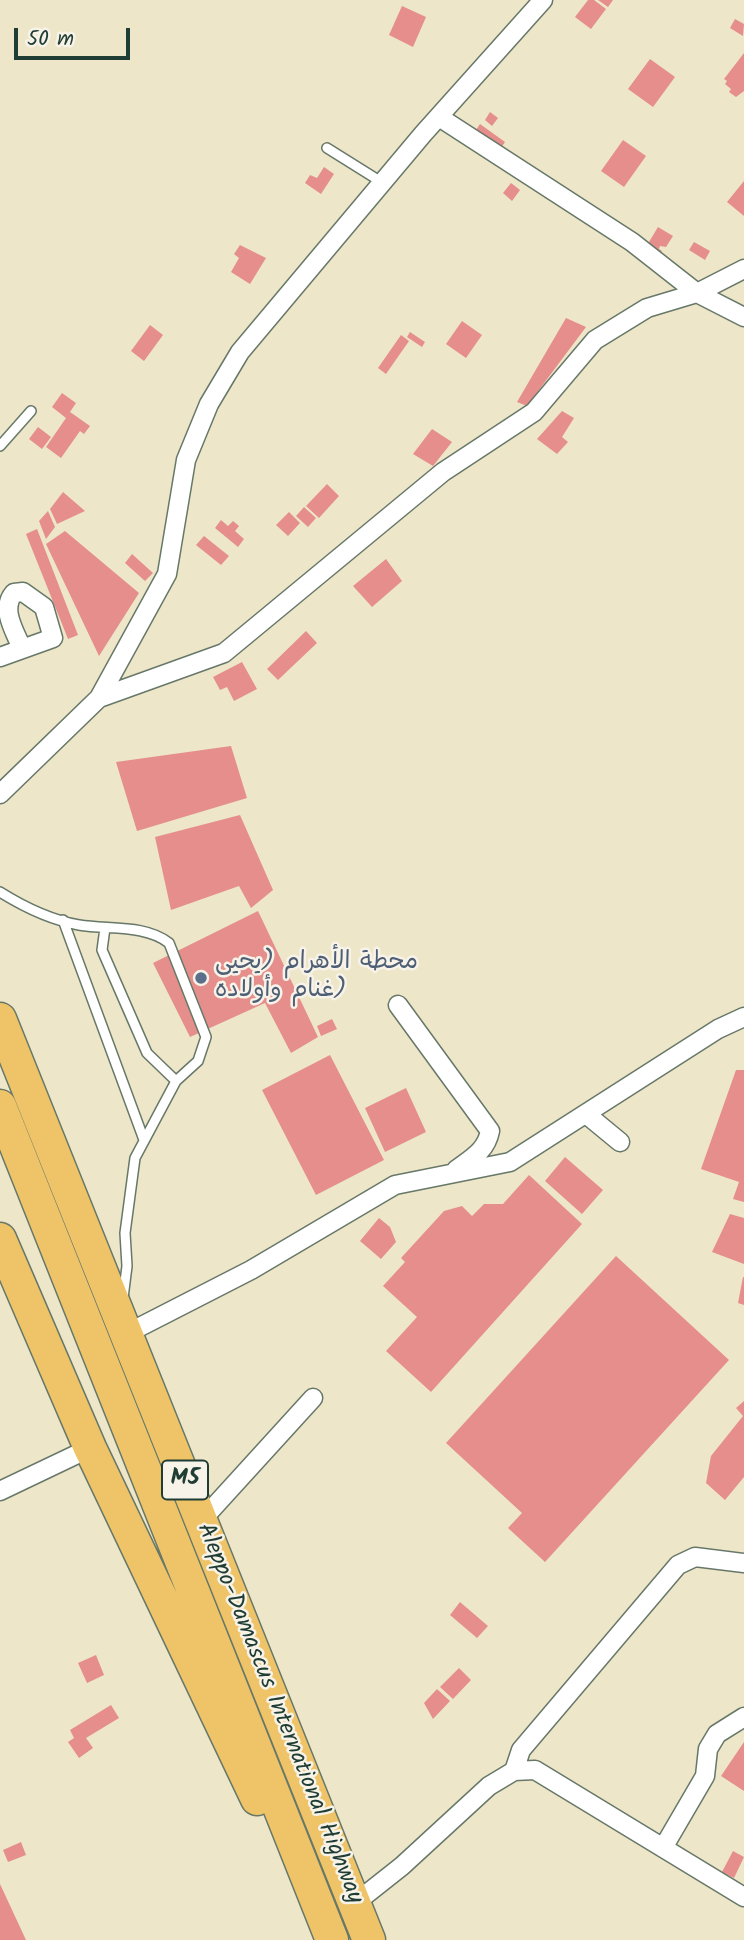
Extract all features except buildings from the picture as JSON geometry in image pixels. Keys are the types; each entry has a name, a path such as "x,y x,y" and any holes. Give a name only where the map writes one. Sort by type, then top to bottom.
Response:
{"highway":[{"name":"Aleppo-Damascus International Highway","path":"0,1019 369,1940"},
{"name":"Aleppo-Damascus International Highway","path":"0,1106 331,1940"},
{"path":"0,1239 90,1448 245,1775 331,1940"}],"street":[{"path":"0,794 99,698 167,574 186,460 209,404 240,352 439,117 543,0"},
{"path":"439,117 632,242 697,293 744,317"},
{"path":"99,698 224,653 443,472 534,412 595,340 647,308 697,293 744,269"},
{"path":"0,657 22,649"},
{"path":"398,1004 490,1131 487,1144 479,1153 451,1174"},
{"path":"123,1327 251,1270 395,1185 510,1162 718,1029 744,1017"},
{"path":"586,1114 620,1142"},
{"path":"201,1521 313,1398"},
{"path":"0,1491 90,1448"},
{"path":"514,1771 521,1751 678,1565 695,1557 744,1563"},
{"path":"663,1848 705,1776 708,1749 717,1734 744,1717"},
{"path":"354,1904 402,1866 489,1786 514,1771 535,1770 743,1896"}],"lane":[{"path":"327,148 383,183"},
{"path":"0,446 32,411"},
{"path":"0,892 25,908 77,925 148,932 160,936 169,943 206,1037 198,1061 176,1082 135,1158 125,1233 127,1266 123,1327"},
{"path":"63,920 144,1140"},
{"path":"105,928 102,950 147,1053 176,1082"}],"place":[{"name":"محطة الأهرام (يحيى غنام وأولاده)","path":"201,978"}]}
